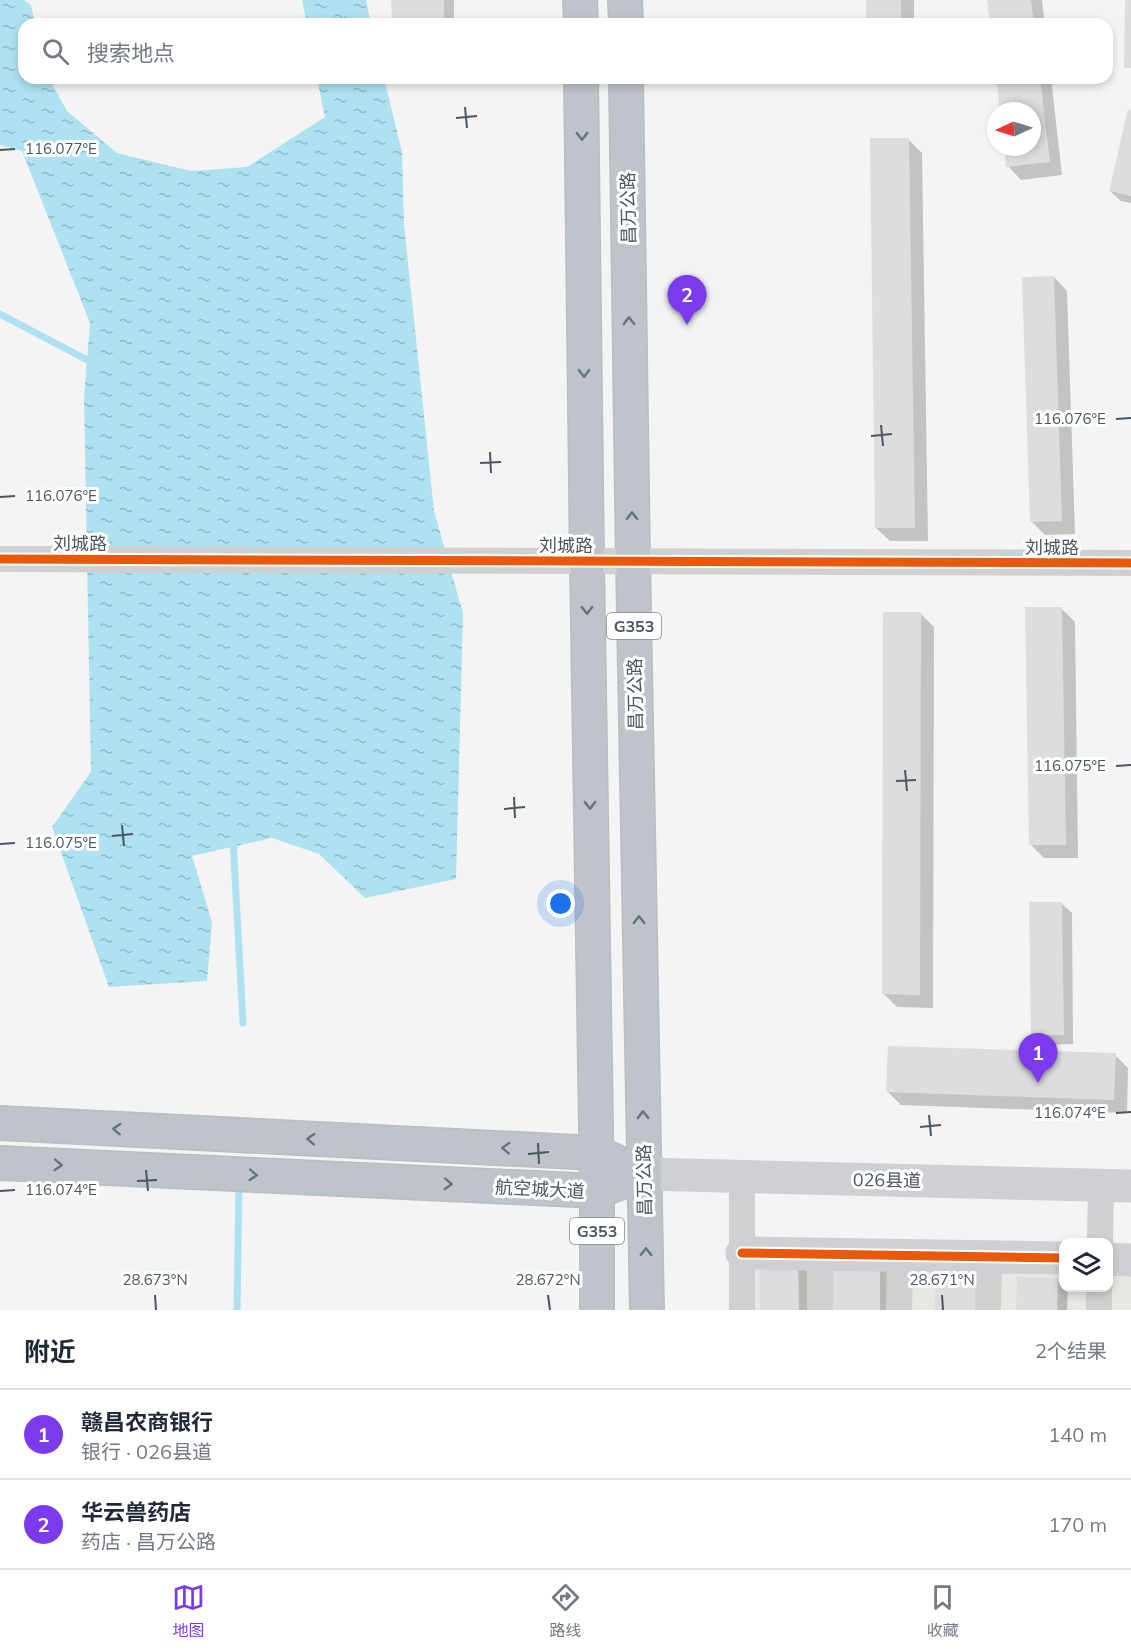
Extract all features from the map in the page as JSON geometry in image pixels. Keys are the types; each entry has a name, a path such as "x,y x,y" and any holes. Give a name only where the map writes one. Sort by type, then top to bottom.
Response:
{"highway":[{"path":"580,0 581,18"},
{"path":"625,0 626,18"},
{"name":"G353","path":"581,84 597,1310"},
{"name":"昌万公路","path":"626,84 647,1310"},
{"path":"0,1123 596,1153 644,1174"},
{"name":"航空城大道","path":"0,1162 597,1191 644,1174"}],"main road":[{"name":"026县道","path":"644,1174 1116,1186"},
{"path":"742,1253 1059,1258"},
{"path":"1113,1259 1131,1260"}],"street":[{"name":"刘城路","path":"0,560 1131,563"},
{"path":"742,1176 742,1310"},
{"path":"1101,1238 1116,1186"},
{"path":"820,1254 820,1310"},
{"path":"899,1310 900,1256"},
{"path":"988,1257 988,1310"},
{"path":"1099,1292 1099,1310"}],"shaded area":[{"path":"729,1246 1059,1261 1059,1292 1113,1292 1113,1263 1131,1264 1131,1310 730,1310"}],"water":[{"path":"0,0 24,0 31,5 34,18 18,18 18,84 52,84 67,111 117,153 191,171 247,167 325,117 318,84 385,84 402,152 404,224 434,511 463,613 456,879 365,898 319,854 272,838 192,856 212,922 207,981 109,987 52,827 91,772 84,397 90,323 22,151 0,145"},
{"path":"302,0 366,0 370,18 306,18"}],"building":[{"path":"391,0 444,0 444,18 392,18"},
{"path":"866,0 901,0 901,18 866,18"},
{"path":"987,0 1031,0 1033,18 989,18"},
{"path":"1125,0 1131,0 1131,68 1124,68"},
{"path":"997,84 1041,84 1050,162 1006,167 1005,156 1041,156 1041,102 999,102"},
{"path":"1128,109 1131,110 1131,196 1109,191"},
{"path":"870,138 909,138 915,528 875,528"},
{"path":"1054,276 1062,521 1030,522 1022,277"},
{"path":"1025,607 1062,607 1066,845 1029,845"},
{"path":"883,612 921,612 920,995 882,994"},
{"path":"1029,902 1062,902 1064,1035 1031,1035"},
{"path":"888,1046 1116,1053 1114,1100 886,1092"},
{"path":"798,1261 799,1310 760,1310 759,1262"},
{"path":"832,1262 880,1262 880,1310 832,1310"},
{"path":"936,1271 979,1273 977,1310 935,1310"},
{"path":"1017,1277 1058,1278 1057,1310 1016,1310"}],"waterway":[{"path":"0,314 95,364"},
{"path":"233,840 243,1023"},
{"path":"237,1310 239,1188"}],"cycle path":[{"path":"0,559 1131,563"},
{"path":"742,1253 1059,1258"}],"place":[{"name":"华云兽药店","path":"687,325"},
{"name":"赣昌农商银行","path":"1038,1083"}]}
